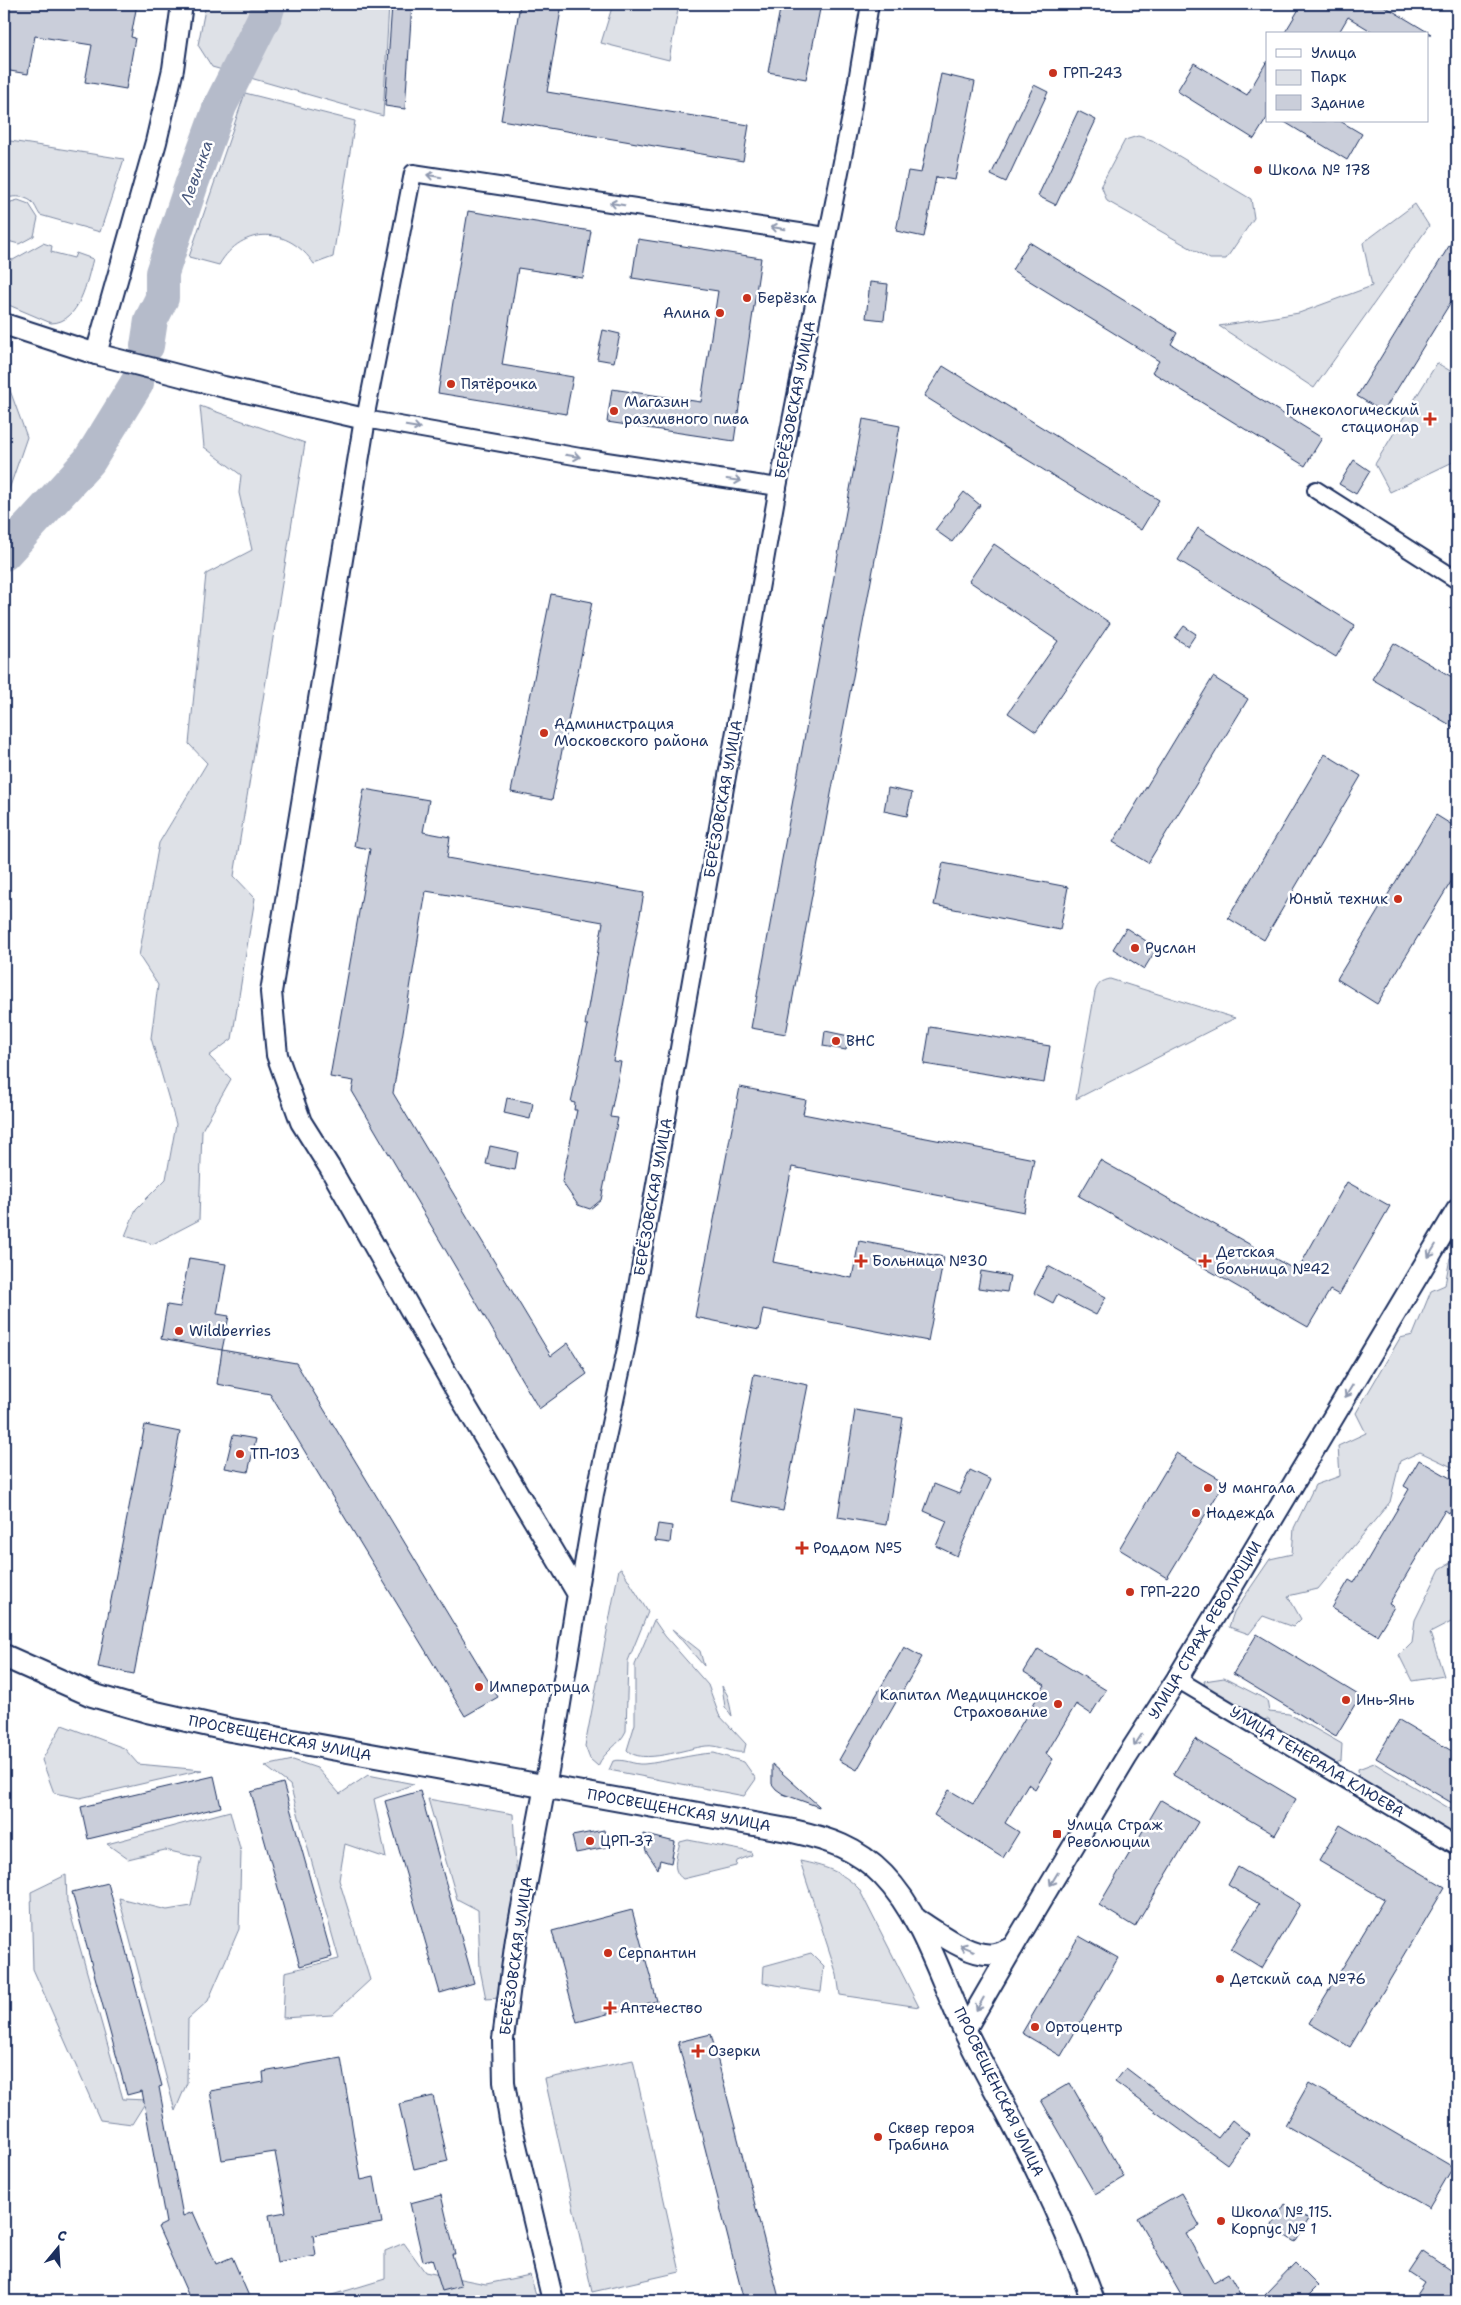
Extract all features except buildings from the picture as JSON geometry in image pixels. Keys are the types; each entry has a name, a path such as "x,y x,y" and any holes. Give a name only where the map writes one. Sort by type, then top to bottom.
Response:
{"main road":[{"name":"ПРОСВЕЩЕНСКАЯ УЛИЦА","path":"4,1656 92,1695 147,1711 231,1730 793,1831 843,1845 858,1854 884,1876 913,1917 951,1994 965,2030 1040,2175 1093,2301"}],"street":[{"path":"96,354 156,142 173,69 182,4"},
{"name":"БЕРЁЗОВСКАЯ УЛИЦА","path":"553,2301 517,2156 504,2082 502,2058 505,2009 595,1494 629,1332 778,487 851,116 870,4"},
{"path":"578,1594 452,1383 330,1168 301,1122 278,1055 271,992 365,419 414,173 826,236"},
{"path":"4,324 96,354 224,388 365,419 580,458 778,487"},
{"path":"1316,490 1457,580"},
{"name":"УЛИЦА СТРАЖ РЕВОЛЮЦИИ","path":"965,2030 1126,1758 1178,1679 1457,1210"},
{"name":"УЛИЦА ГЕНЕРАЛА КЛЮЕВА","path":"1178,1679 1457,1846"},
{"path":"913,1917 961,1946 974,1951 994,1954 1013,1947"}],"green space":[{"path":"206,4 389,4 383,116 212,67 198,45"},
{"path":"613,4 679,4 669,60 601,43"},
{"path":"245,93 355,121 333,257 314,264 304,252 292,243 279,237 266,235 240,242 219,265 189,257"},
{"path":"1138,136 1152,140 1251,199 1254,218 1226,259 1210,259 1107,201 1101,185 1125,140"},
{"path":"4,140 124,159 100,232 40,215 32,202 25,198 14,197 4,200"},
{"path":"18,200 29,204 38,218 34,236 19,244 4,240 4,204"},
{"path":"1415,204 1429,226 1314,388 1219,326 1299,313 1372,286 1363,243"},
{"path":"43,243 52,246 51,252 74,258 76,253 93,259 81,299 69,316 61,321 51,323 4,303 4,257 13,260"},
{"path":"1437,363 1457,375 1457,460 1390,492 1375,464"},
{"path":"4,374 27,437 4,504"},
{"path":"200,406 305,443 234,876 255,898 232,1039 209,1056 231,1079 202,1130 199,1220 153,1244 125,1236 136,1209 166,1179 176,1124 151,1038 158,985 139,956 159,843 207,763 189,744 206,574 252,550 239,493 241,475 204,447"},
{"path":"1110,979 1235,1018 1076,1099 1095,992 1097,986"},
{"path":"1457,1254 1457,1386 1453,1394 1457,1396 1457,1465 1452,1467 1420,1452 1400,1461 1390,1502 1318,1589 1288,1596 1301,1619 1293,1627 1263,1616 1249,1634 1229,1627 1234,1612 1270,1559 1292,1554 1294,1528 1315,1485 1340,1476 1338,1446 1366,1433 1356,1413 1400,1338 1413,1335 1431,1291 1445,1285 1450,1258"},
{"path":"1457,1559 1457,1619 1430,1633 1444,1676 1412,1681 1399,1655 1412,1642 1415,1620 1440,1569"},
{"path":"621,1568 648,1612 628,1661 626,1731 604,1756 598,1766 590,1759 585,1746 619,1569"},
{"path":"654,1620 665,1636 708,1685 719,1715 746,1744 744,1752 706,1746 665,1755 643,1756 634,1755 627,1750 635,1724 635,1665"},
{"path":"672,1629 700,1651 704,1666"},
{"path":"1224,1678 1267,1700 1269,1712 1289,1714 1342,1744 1341,1761 1328,1766 1273,1735 1269,1719 1248,1722 1208,1700 1204,1681"},
{"path":"722,1686 728,1696 732,1716 725,1707"},
{"path":"62,1725 124,1748 138,1764 202,1770 80,1798 54,1793 42,1760"},
{"path":"714,1753 744,1762 756,1779 744,1796 609,1770 613,1761 617,1760 644,1764"},
{"path":"293,1760 317,1768 340,1794 368,1775 414,1784 374,1799 386,1858 345,1844 339,1880 370,1980 332,2015 283,2018 285,1972 339,1959 290,1785 265,1766"},
{"path":"1374,1763 1457,1813 1457,1850 1360,1786 1358,1769"},
{"path":"428,1799 513,1814 517,1882 500,1998 486,1999 480,1969 478,1910 457,1899"},
{"path":"230,1811 241,1852 239,1929 208,2001 188,2019 187,2083 175,2111 119,1898 167,1910 191,1906 201,1858 165,1850 128,1859 107,1844"},
{"path":"688,1840 751,1852 752,1855 737,1861 736,1866 683,1879 677,1871 676,1857 680,1842"},
{"path":"800,1861 832,1870 846,1878 859,1889 919,2007 840,1995 837,1975"},
{"path":"66,1875 67,1902 123,2099 147,2100 132,2124 100,2120 33,1969 31,1892"},
{"path":"811,1953 824,1966 821,1992 763,1983 764,1966"},
{"path":"633,2060 680,2272 592,2292 545,2079"},
{"path":"404,2243 425,2272 486,2284 530,2275 538,2301 312,2301 385,2279 385,2251"}],"waterway":[{"name":"Левинка","path":"147,346 151,320 162,298 162,273 192,183 220,106 266,14 269,4"},
{"name":"Левинка","path":"4,554 89,461 137,383"}],"place":[{"name":"ГРП-243","path":"1053,73"},
{"name":"Школа № 178","path":"1258,170"},
{"name":"Берёзка","path":"747,298"},
{"name":"Алина","path":"720,313"},
{"name":"Пятёрочка","path":"451,384"},
{"name":"Магазин разливного пива","path":"614,411"},
{"name":"Гинекологический стационар","path":"1430,419"},
{"name":"Администрация Московского района","path":"544,733"},
{"name":"Юный техник","path":"1398,899"},
{"name":"Руслан","path":"1135,948"},
{"name":"ВНС","path":"836,1041"},
{"name":"Больница №30","path":"861,1261"},
{"name":"Детская больница №42","path":"1205,1261"},
{"name":"Wildberries","path":"179,1331"},
{"name":"ТП-103","path":"240,1454"},
{"name":"У мангала","path":"1208,1488"},
{"name":"Надежда","path":"1196,1513"},
{"name":"Роддом №5","path":"802,1548"},
{"name":"ГРП-220","path":"1130,1592"},
{"name":"Императрица","path":"479,1687"},
{"name":"Инь-Янь","path":"1346,1700"},
{"name":"Капитал Медицинское Страхование","path":"1058,1704"},
{"name":"Улица Страж Революции","path":"1057,1834"},
{"name":"ЦРП-37","path":"590,1841"},
{"name":"Серпантин","path":"608,1953"},
{"name":"Детский сад №76","path":"1220,1979"},
{"name":"Аптечество","path":"610,2008"},
{"name":"Ортоцентр","path":"1035,2027"},
{"name":"Озерки","path":"698,2051"},
{"name":"Сквер героя Грабина","path":"878,2137"},
{"name":"Школа № 115. Корпус № 1","path":"1221,2221"}]}
